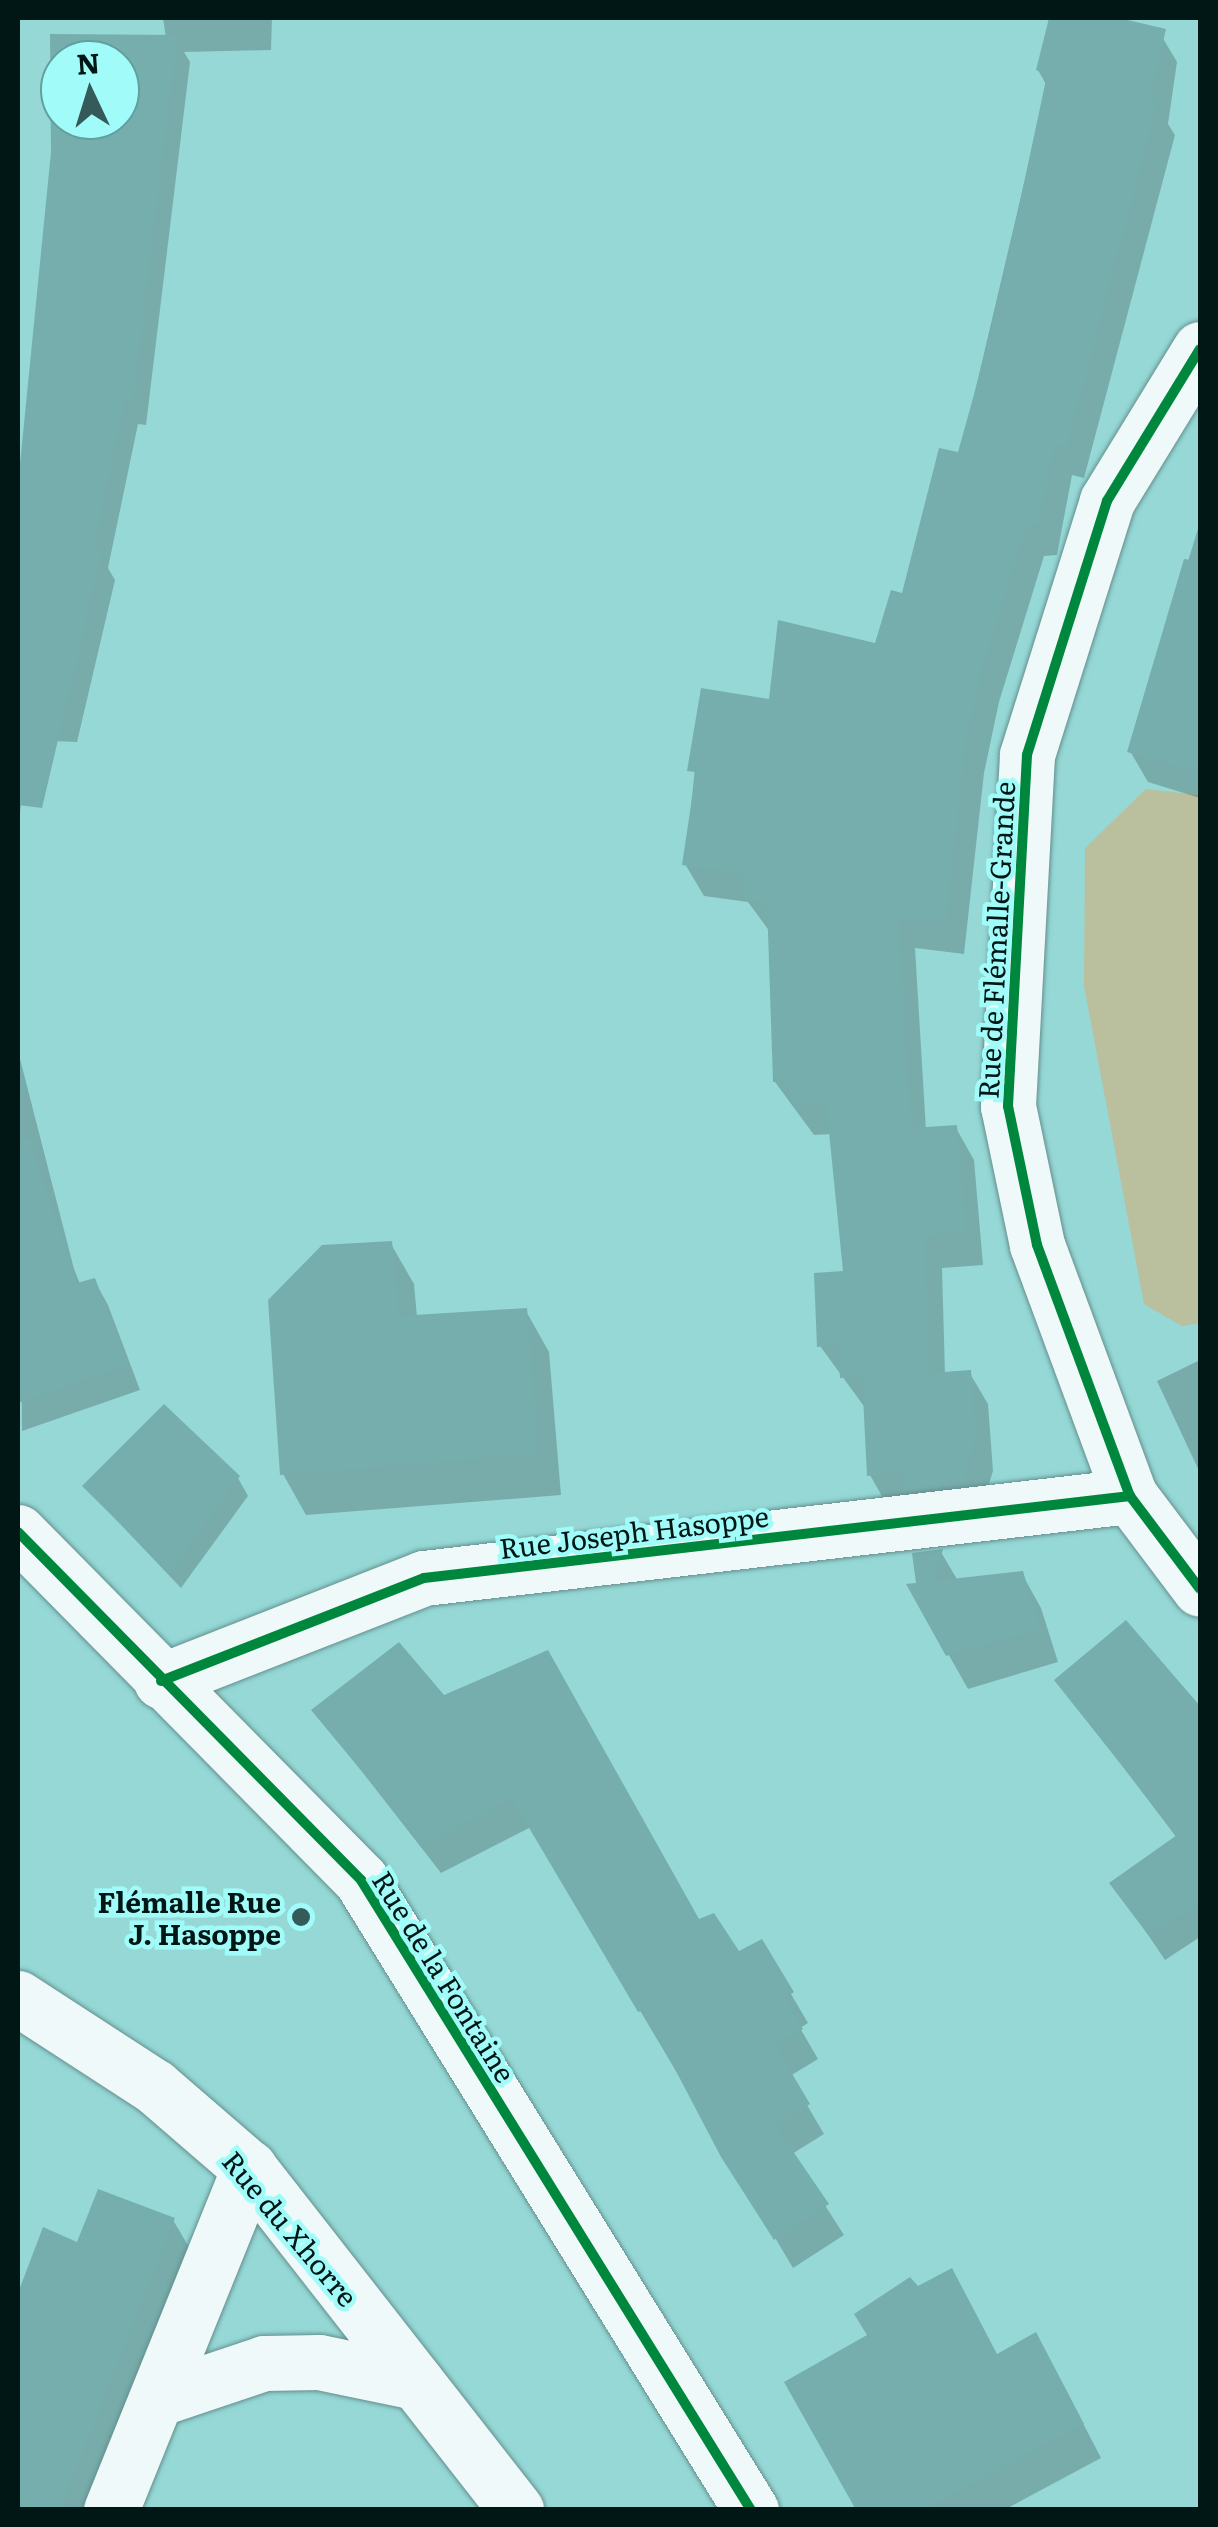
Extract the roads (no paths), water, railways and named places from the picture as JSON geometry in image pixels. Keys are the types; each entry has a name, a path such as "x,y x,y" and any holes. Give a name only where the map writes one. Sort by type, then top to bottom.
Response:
{"street":[{"name":"Rue de Flémalle-Grande","path":"1200,350 1107,501 1027,755 1008,1106 1038,1246 1130,1496 1200,1589"},
{"name":"Rue Joseph Hasoppe","path":"161,1681 424,1578 1130,1496"},
{"name":"Rue de la Fontaine","path":"18,1532 360,1880 751,2510"},
{"name":"Rue du Xhorre","path":"18,1998 155,2087 249,2168 514,2508"},
{"path":"111,2510 249,2168"},
{"path":"157,2399 264,2363 319,2362 416,2382"}],"place":[{"name":"Flémalle Rue J. Hasoppe","path":"301,1917"}]}
